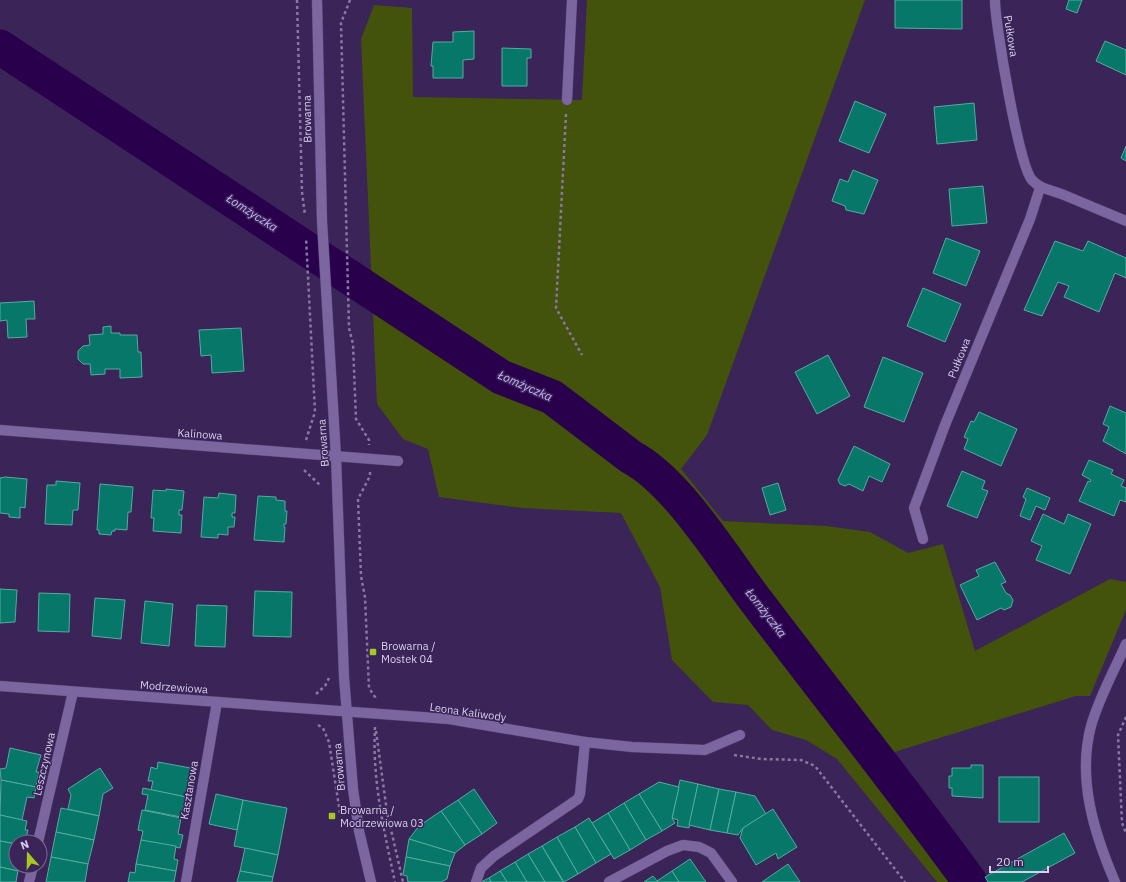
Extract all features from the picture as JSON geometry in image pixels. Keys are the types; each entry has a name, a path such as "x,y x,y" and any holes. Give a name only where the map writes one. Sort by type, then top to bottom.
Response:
{"street":[{"name":"Browarna","path":"317,0 322,221 326,312 336,457 347,711 353,789 371,882"},
{"path":"567,100 572,0"},
{"name":"Pułkowa","path":"923,539 914,508 945,425 1030,219 1040,188 1031,180 1025,170 996,27 995,0"},
{"path":"1040,188 1062,194 1126,221"},
{"name":"Kalinowa","path":"0,430 398,461"},
{"path":"1115,882 1095,829 1088,804 1086,756 1092,725 1126,644"},
{"name":"Modrzewiowa","path":"0,686 347,711"},
{"name":"Leszczynowa","path":"40,834 73,692"},
{"name":"Kasztanowa","path":"186,882 218,702"},
{"name":"Leona Kaliwody","path":"347,711 449,719 585,742 632,747 705,750 740,735"},
{"path":"476,882 482,868 494,856 578,799 580,794 585,742"},
{"path":"609,882 671,849 683,845 699,847 711,853 732,882"}],"path":[{"path":"297,0 302,192 306,221"},
{"path":"350,0 341,24 349,328 353,344 356,419 369,440 370,459 370,476 358,499 361,576 365,597 369,688 376,697 376,728 374,748 376,784 395,882"},
{"path":"567,100 556,308 582,355"},
{"path":"305,442 315,412 306,237"},
{"path":"304,470 321,485 322,490"},
{"path":"312,696 325,686 329,677"},
{"path":"1126,717 1118,736 1122,823 1126,833"},
{"path":"313,722 323,728 329,742 340,814"},
{"path":"376,728 387,812 403,882"},
{"path":"733,754 761,759 802,760 815,766 905,882"}],"green space":[{"path":"587,0 865,0 707,435 681,469 723,521 826,526 870,532 908,553 943,544 975,651 1110,579 1126,582 1126,610 1090,696 1076,696 891,753 988,882 937,882 837,759 806,740 772,730 748,705 713,702 672,660 660,587 621,513 522,508 439,497 428,449 403,439 377,404 361,39 374,5 412,8 413,97 582,100"}],"building":[{"path":"895,0 962,0 962,29 895,28"},
{"path":"1069,0 1082,0 1077,13 1066,9"},
{"path":"474,31 474,59 463,60 463,78 433,78 433,66 431,66 433,42 453,42 453,32"},
{"path":"1105,41 1126,50 1126,75 1096,61"},
{"path":"502,48 531,49 531,58 527,58 527,86 502,86"},
{"path":"855,101 886,114 869,153 839,141"},
{"path":"974,103 977,140 937,144 934,107"},
{"path":"1126,146 1126,161 1121,158"},
{"path":"853,170 878,180 864,214 846,210 845,206 832,201 840,179 848,182"},
{"path":"983,186 987,223 952,226 949,189"},
{"path":"946,238 980,251 966,286 933,273"},
{"path":"1055,241 1083,251 1088,241 1126,258 1126,278 1115,273 1099,312 1064,297 1069,286 1058,282 1042,316 1024,310"},
{"path":"923,288 961,304 945,342 907,326"},
{"path":"34,301 35,319 26,319 27,337 8,338 7,320 0,321 0,303"},
{"path":"111,326 111,333 120,333 120,335 137,335 138,352 141,352 142,377 120,378 120,369 105,369 105,374 91,375 90,364 83,364 78,359 78,351 83,346 90,345 89,335 103,334 103,327"},
{"path":"241,328 244,371 212,373 211,355 201,356 199,330"},
{"path":"828,355 850,396 817,414 795,372"},
{"path":"883,357 923,373 904,422 864,407"},
{"path":"1110,406 1126,413 1126,454 1103,441 1109,427 1103,424"},
{"path":"979,412 1017,429 1001,466 964,449 968,439 964,437 971,421 974,422"},
{"path":"854,446 890,464 882,482 869,476 863,491 849,484 845,486 840,484 838,480"},
{"path":"1089,460 1113,470 1111,474 1124,480 1121,486 1126,488 1126,502 1120,500 1114,516 1079,501 1088,481 1090,482 1091,480 1082,475"},
{"path":"962,471 985,481 982,489 988,491 977,518 947,506"},
{"path":"0,478 27,479 25,508 20,507 20,518 9,517 9,514 0,513"},
{"path":"56,481 80,483 78,510 73,510 72,525 45,524 47,485 56,485"},
{"path":"778,483 786,510 770,515 762,488"},
{"path":"100,484 133,487 131,512 128,512 127,530 115,529 115,531 112,531 111,535 99,534 99,530 97,530"},
{"path":"1027,488 1050,498 1045,510 1036,506 1030,520 1020,516 1026,499 1023,497"},
{"path":"166,489 184,491 182,510 179,510 179,515 182,515 181,533 153,531 154,518 151,518 153,490 166,491"},
{"path":"219,493 236,495 235,513 232,513 232,517 235,517 234,527 228,527 228,535 218,534 218,538 201,537 204,497 218,498"},
{"path":"258,496 276,497 276,500 285,501 285,511 287,511 286,524 284,524 284,542 254,540"},
{"path":"1043,514 1064,524 1068,514 1091,524 1070,574 1036,560 1042,546 1031,541"},
{"path":"995,562 1006,582 1001,584 1006,593 1010,595 1013,600 1011,607 1004,610 1001,608 977,620 960,585 979,576 976,570"},
{"path":"0,589 17,590 15,622 0,623"},
{"path":"255,591 292,592 291,637 253,636"},
{"path":"39,593 70,594 69,632 38,631"},
{"path":"95,598 125,600 121,639 92,636"},
{"path":"145,601 173,604 169,646 141,643"},
{"path":"197,605 227,606 225,647 195,646"},
{"path":"10,748 41,755 36,772 39,772 36,787 1,780 0,769 6,768"},
{"path":"158,762 196,769 191,798 151,790 153,781 148,781 151,767 157,769"},
{"path":"971,765 983,765 983,798 952,796 952,788 949,788 949,776 952,776 952,768 971,768"},
{"path":"100,768 113,788 103,794 99,816 68,809 71,795 68,789"},
{"path":"999,777 1039,777 1039,822 999,822"},
{"path":"1,780 36,787 34,798 27,797 22,820 0,815"},
{"path":"680,780 698,784 689,828 677,826 678,820 672,818"},
{"path":"659,782 679,787 672,818 675,823 662,831 639,794"},
{"path":"698,784 719,789 710,830 689,825"},
{"path":"143,788 191,798 186,818 145,810 148,795 142,794"},
{"path":"474,789 497,823 482,834 458,800"},
{"path":"719,789 736,792 727,833 710,830"},
{"path":"736,792 755,796 766,814 743,828 738,835 727,833"},
{"path":"216,794 243,800 237,830 209,824"},
{"path":"639,794 662,831 646,840 624,803"},
{"path":"243,800 287,808 278,855 234,846"},
{"path":"458,800 482,834 465,845 441,811"},
{"path":"624,803 646,840 630,850 608,813"},
{"path":"61,808 99,816 94,840 56,832"},
{"path":"773,809 797,847 778,859 776,853 756,865 740,838 743,828"},
{"path":"142,810 181,818 178,834 183,835 180,848 141,840 143,831 138,830"},
{"path":"441,811 465,845 455,853 409,839 419,826"},
{"path":"608,813 630,850 614,859 592,823"},
{"path":"0,815 27,821 25,830 28,830 27,834 8,834 8,842 0,841"},
{"path":"589,818 611,854 596,863 575,827"},
{"path":"575,827 596,863 578,874 557,837"},
{"path":"56,832 94,840 88,864 51,857"},
{"path":"1064,833 1075,853 1022,882 988,882 985,877"},
{"path":"557,837 578,874 564,882 542,846"},
{"path":"409,839 455,853 450,866 406,857"},
{"path":"141,840 176,846 174,859 178,860 176,871 136,864"},
{"path":"0,841 8,842 8,869 0,867"},
{"path":"542,846 563,882 545,882 528,854"},
{"path":"245,848 278,855 273,877 240,871"},
{"path":"528,854 545,882 527,882 515,862"},
{"path":"51,857 88,864 85,882 46,882"},
{"path":"406,857 450,866 447,879 441,882 408,882 407,876 403,875"},
{"path":"690,859 706,882 679,882 672,871"},
{"path":"515,862 527,882 507,882 500,871"},
{"path":"136,864 176,871 174,882 128,882 130,872 135,873"},
{"path":"788,864 800,882 762,882"},
{"path":"0,867 8,869 8,874 17,874 16,882 0,882"},
{"path":"240,871 273,877 272,882 237,882"},
{"path":"500,871 507,882 491,882 489,878"},
{"path":"672,871 679,882 657,881"},
{"path":"653,876 658,882 644,882"},
{"path":"489,878 491,882 481,882"}],"waterway":[{"name":"Łomżyczka","path":"0,47 501,377 552,397 649,469 666,484 699,523 757,602 918,811 970,882"}],"place":[{"name":"Browarna / Mostek 04","path":"373,652"},
{"name":"Browarna / Modrzewiowa 03","path":"332,816"}]}
